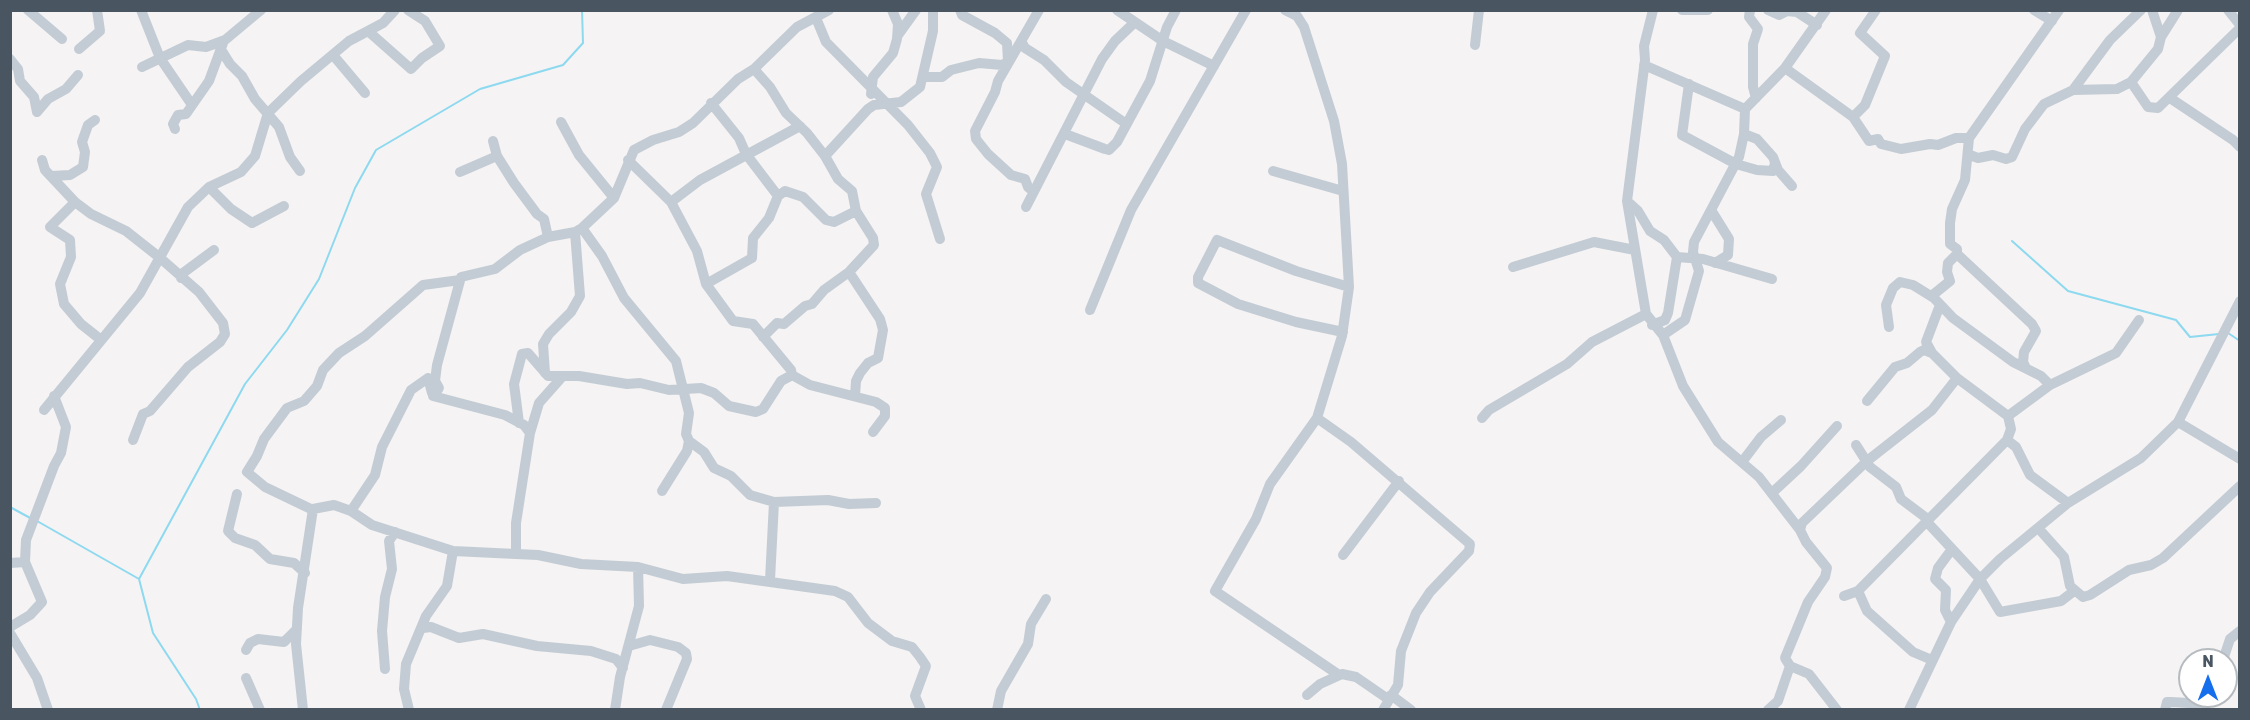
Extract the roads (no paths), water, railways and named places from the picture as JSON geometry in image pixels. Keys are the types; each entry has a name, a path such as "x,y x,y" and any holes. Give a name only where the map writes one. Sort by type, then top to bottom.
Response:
{"street":[{"path":"28,10 62,39"},
{"path":"82,50 100,31 97,10"},
{"path":"141,10 160,58 192,105"},
{"path":"175,129 173,124 178,116 186,114 209,81 223,44 261,10"},
{"path":"44,410 140,293 188,207 209,187 241,172 255,156 268,113 333,55 382,23 395,10"},
{"path":"368,31 411,69 440,46 425,21 408,10"},
{"path":"313,510 265,487 246,472 258,456 264,439 287,408 304,401 316,386 323,370 339,353 365,336 423,285 460,279 469,274 502,266 520,250 548,237 578,230 614,198 634,150 641,144 679,132 693,123 711,103 738,79 754,69 797,27 829,10"},
{"path":"868,109 873,77 893,54 898,35 898,24 892,10"},
{"path":"898,35 914,15 924,10"},
{"path":"825,156 868,109 874,105 888,105 910,97 920,87 933,31 933,10"},
{"path":"960,10 962,15 995,33 1007,43 1008,62"},
{"path":"1033,191 1028,187 1025,179 1011,175 988,154 976,139 975,131 1008,62 1039,10"},
{"path":"1117,10 1134,24 1163,41 1214,66"},
{"path":"1065,134 1109,150 1117,142 1125,123 1150,81 1176,10"},
{"path":"1090,310 1131,210 1246,10"},
{"path":"1285,10 1297,16 1304,27 1334,121 1342,164 1349,287 1342,332 1317,418 1270,484 1256,519 1215,591 1339,675 1356,677 1411,710"},
{"path":"1475,45 1479,10"},
{"path":"1653,10 1644,46 1644,65 1628,201 1646,314 1663,335 1694,406 1718,442 1773,492 1827,568 1825,577 1808,602 1785,658 1790,666 1809,674 1837,710"},
{"path":"1682,10 1708,10"},
{"path":"1750,10 1749,17 1758,30 1754,45 1753,87 1756,98"},
{"path":"1768,10 1779,15 1787,11 1797,12 1817,25"},
{"path":"1663,335 1685,320 1699,271 1700,259 1694,252 1696,239 1736,164 1744,134 1744,109 1785,68 1826,10"},
{"path":"1853,117 1865,105 1885,56 1860,33 1876,10"},
{"path":"2034,10 2052,21"},
{"path":"2026,368 2023,362 2024,352 2036,331 2032,324 1957,254 1957,249 1950,244 1950,223 1952,209 1965,180 1970,155 1969,138 2059,10"},
{"path":"2073,90 2110,40 2141,10"},
{"path":"2152,10 2161,37"},
{"path":"1970,155 1978,158 1993,155 2006,159 2012,157 2025,129 2044,104 2073,90 2117,89 2131,82 2158,49 2161,37 2178,10"},
{"path":"2131,82 2148,107 2158,108 2240,26 2228,10"},
{"path":"816,18 826,42 908,125 937,167 926,194 940,239"},
{"path":"1026,207 1102,59 1115,41 1134,24"},
{"path":"1021,41 1025,48 1044,60 1083,95 1125,123"},
{"path":"142,67 188,45 206,47 223,44"},
{"path":"223,44 279,127 290,158 300,171"},
{"path":"333,55 365,93"},
{"path":"10,59 18,69 20,81 34,97 37,112 48,99 66,89 78,75"},
{"path":"924,77 942,77 951,70 979,63 1002,65 1008,62"},
{"path":"1644,65 1744,109"},
{"path":"1785,68 1853,117 1869,141 1878,139 1881,144 1901,149 1930,144 1938,145 1956,138 1969,138"},
{"path":"754,69 770,87 786,113 825,156 838,179 852,190 855,211 873,238 874,245 849,272 824,290 812,304 805,306 784,324 777,323 763,337"},
{"path":"1689,84 1682,135 1736,164 1773,171 1775,163"},
{"path":"2170,98 2240,147"},
{"path":"711,103 740,138 746,154 778,196"},
{"path":"52,176 70,175 82,166 85,152 82,142 88,125 94,120"},
{"path":"561,122 579,155 614,198"},
{"path":"671,202 700,180 800,126"},
{"path":"1744,134 1757,139 1792,186"},
{"path":"493,141 496,156 537,214 544,219 548,237"},
{"path":"460,172 496,156"},
{"path":"42,160 45,170 75,202 91,214 126,231 171,269 185,274 223,323 225,334 220,342 189,367 150,411 143,414 133,440"},
{"path":"628,160 671,202 697,251 706,284 733,321 753,324 792,375 810,385 876,402 885,408 885,416 873,432"},
{"path":"1273,171 1343,191"},
{"path":"209,187 231,209 252,223 284,206"},
{"path":"706,284 752,258 753,238 769,218 778,196 784,191 803,197 826,220 834,222 855,211"},
{"path":"1628,201 1638,211 1650,231 1664,240 1677,257 1668,313 1665,320 1652,324"},
{"path":"75,202 50,227 70,240 71,257 60,284 64,304 81,324 100,339"},
{"path":"1711,210 1729,239 1728,255 1715,262"},
{"path":"545,373 543,344 549,334 571,312 580,296 578,230"},
{"path":"578,230 602,256 624,298 646,328 670,351 679,368 689,413 686,434 689,441 704,452 714,468 732,476 750,495 774,502 828,500 849,504 876,503"},
{"path":"1342,332 1296,322 1238,304 1198,283 1198,277 1217,240 1296,271 1349,287"},
{"path":"1514,267 1594,242 1635,250"},
{"path":"185,274 214,250"},
{"path":"1932,354 1926,342 1937,301 1934,294 1950,281 1947,272 1948,263 1957,254"},
{"path":"1677,257 1715,262 1772,279"},
{"path":"849,272 880,318 883,330 878,358 868,363 860,373 856,381 855,396"},
{"path":"433,396 439,388 435,381 437,365 453,314 460,279"},
{"path":"1889,327 1886,304 1897,283 1913,285 1937,301 1953,318 2013,362 2041,376 2050,385"},
{"path":"1909,710 1951,622 1980,579 2000,559 2068,503 2141,458 2178,422 2240,301"},
{"path":"1668,313 1688,310"},
{"path":"1482,418 1489,410 1567,364 1592,342 1646,314"},
{"path":"2008,416 2050,385 2116,353 2139,320"},
{"path":"1844,596 1858,591 1928,521 2007,440 2011,429 2008,416 1924,350 1907,363 1895,367 1867,401"},
{"path":"519,423 514,384 522,354 528,353 548,376 640,383 669,390 701,388 714,393 729,406 756,412 763,409 781,381 792,375"},
{"path":"516,554 516,523 530,434 539,403 562,377"},
{"path":"351,511 375,475 381,447 411,390 428,378 433,396"},
{"path":"669,390 681,378"},
{"path":"1800,530 1802,523 1816,507 1867,461 1932,410 1958,378"},
{"path":"10,627 30,615 42,602 25,562 26,540 62,453 66,427 54,396"},
{"path":"433,396 505,415 519,423 530,434"},
{"path":"505,415 517,401"},
{"path":"1317,418 1352,442 1470,544 1469,551 1430,592 1416,612 1401,651 1398,686 1383,710"},
{"path":"1742,462 1761,437 1781,420"},
{"path":"2178,422 2240,459"},
{"path":"1773,492 1838,426"},
{"path":"2007,440 2016,447 2031,475 2068,503"},
{"path":"662,491 687,451 689,441"},
{"path":"1856,445 1870,467 1896,487 1901,499 1928,521 1980,579 2000,612 2044,606 2061,601 2074,591"},
{"path":"1343,555 1399,481"},
{"path":"2039,529 2064,557 2070,586 2083,597 2090,595 2120,575 2163,558 2240,486"},
{"path":"237,494 228,531 235,538 255,545 270,559 294,562 304,573"},
{"path":"770,580 774,502"},
{"path":"303,710 297,629 313,510 320,505 334,505 351,511 372,525 453,551 538,555 581,564 638,567 683,579 727,576 766,583 770,580 823,587 848,597 868,622 892,641 912,647 926,666 915,696 921,710"},
{"path":"385,669 382,631 385,597 392,569 389,541 395,532"},
{"path":"1951,622 1945,609 1946,590 1935,579 1938,568 1952,549"},
{"path":"409,710 404,689 406,664 412,645 423,628 426,616 447,586 453,551"},
{"path":"10,563 25,562"},
{"path":"615,710 639,606 638,567"},
{"path":"1858,591 1867,611 1913,652 1932,660"},
{"path":"997,710 1001,692 1028,644 1031,624 1046,599"},
{"path":"423,628 437,628 459,638 483,634 537,646 591,651 616,659 623,669"},
{"path":"246,650 250,643 258,639 284,642 297,629"},
{"path":"2227,648 2230,639 2240,631"},
{"path":"10,633 37,678 48,710"},
{"path":"629,645 650,640 678,647 686,653 687,659 666,710"},
{"path":"1768,710 1778,701 1790,666"},
{"path":"1307,695 1320,684 1339,675"},
{"path":"246,678 260,710"},
{"path":"2165,710 2167,702 2178,703"}],"waterway":[{"path":"139,579 245,384 287,330 319,279 355,188 376,150 480,89 563,65 583,43 582,10"},
{"path":"2012,241 2068,291 2176,320 2190,337 2219,334"},
{"path":"2228,333 2240,341"},
{"path":"10,507 32,519"},
{"path":"37,521 139,579 153,633 196,699 200,710"}]}
